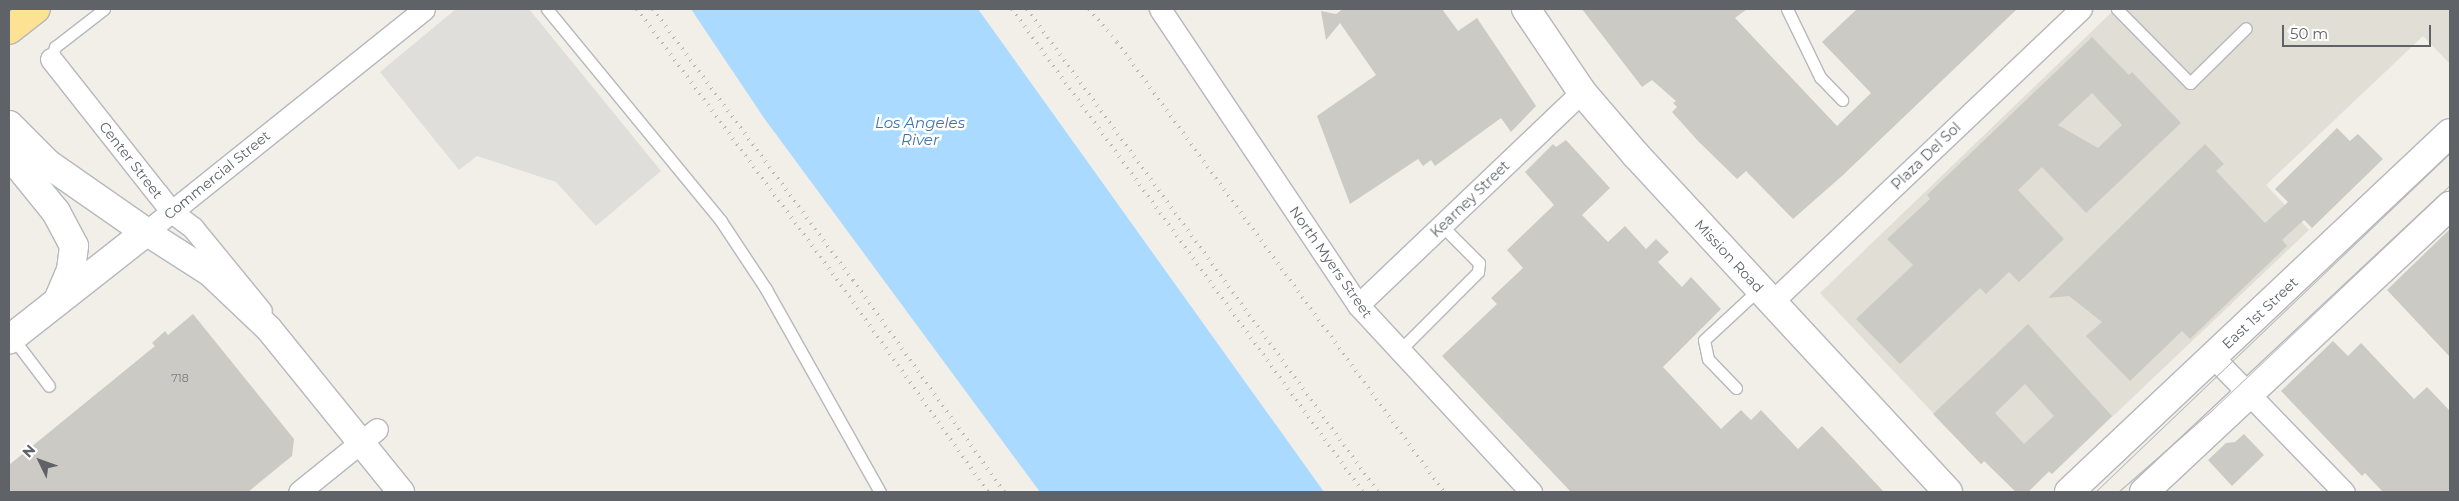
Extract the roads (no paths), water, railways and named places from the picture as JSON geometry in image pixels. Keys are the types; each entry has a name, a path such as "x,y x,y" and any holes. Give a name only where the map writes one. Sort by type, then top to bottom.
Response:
{"highway":[{"path":"9,30 36,9"}],"main road":[{"name":"Mission Road","path":"1526,9 1582,92 1765,296 1948,492"},
{"name":"Center Street","path":"9,125 48,164 146,232"},
{"name":"East 1st Street","path":"2069,492 2450,133"},
{"path":"9,154 56,212 74,246 71,270 57,301"},
{"path":"2144,492 2250,396 2450,206"},
{"name":"Commercial Street","path":"10,339 146,232"}],"street":[{"name":"North Myers Street","path":"1160,9 1358,305 1531,492"},
{"name":"Plaza Del Sol","path":"1765,296 2081,9"},
{"name":"Commercial Street","path":"146,232 414,12"},
{"name":"Center Street","path":"51,59 172,212 193,228 258,303 269,329"},
{"name":"Kearney Street","path":"1358,305 1582,92"},
{"name":"Center Street","path":"146,232 210,273 269,329 368,435 399,492"},
{"path":"2213,357 2344,492"},
{"path":"299,492 368,435"}],"lane":[{"path":"51,59 56,47 104,9"},
{"path":"547,9 720,221 766,289 880,492"},
{"path":"1787,9 1820,77 1842,100"},
{"path":"2117,9 2190,83 2246,28"},
{"path":"1400,350 1478,272 1479,263 1442,226"},
{"path":"1736,388 1708,359 1704,340 1765,296"},
{"path":"10,339 50,386"}],"water":[{"name":"Los Angeles River","path":"691,9 978,9 1324,492 1040,492 764,118"}],"tram line":[{"path":"2095,492 2450,153"},
{"path":"2118,492 2213,409 2450,185"}],"railway":[{"path":"637,9 841,285 988,492"},
{"path":"653,9 853,280 1004,492"},
{"path":"1012,9 1363,492"},
{"path":"1027,9 1378,492"},
{"path":"1089,9 1117,42 1444,492"}]}
